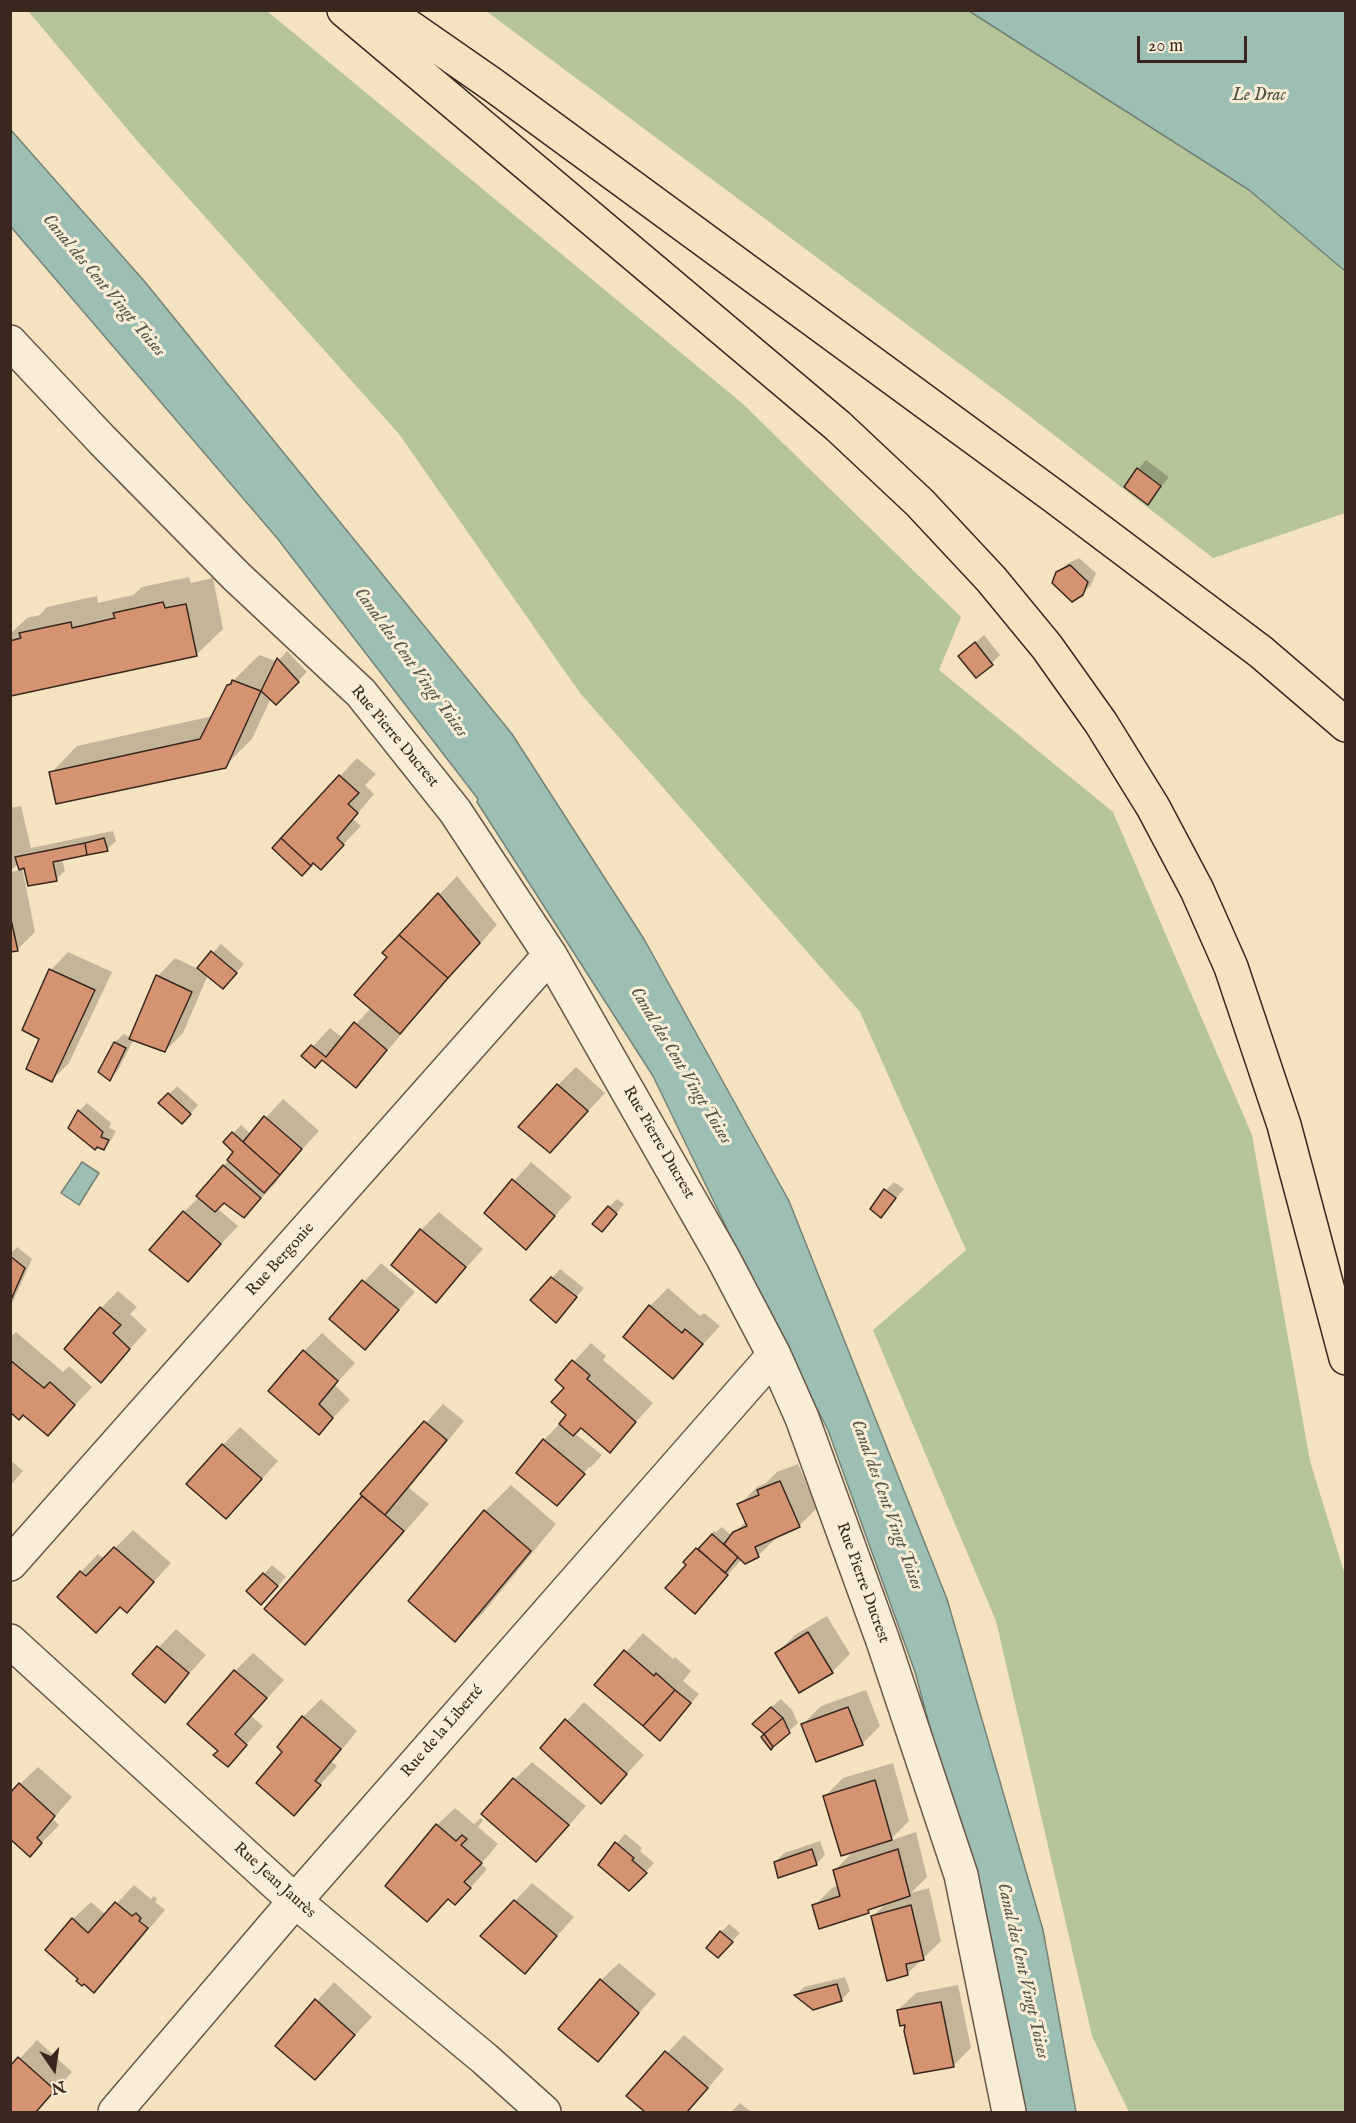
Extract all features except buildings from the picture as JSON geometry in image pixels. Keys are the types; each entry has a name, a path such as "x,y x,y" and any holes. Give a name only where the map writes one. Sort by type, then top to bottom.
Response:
{"highway":[{"path":"344,10 838,426 920,503 991,579 1047,647 1101,723 1153,807 1197,890 1231,967 1284,1125 1346,1358"},
{"path":"385,10 503,92 1055,497 1261,652 1346,725"}],"street":[{"name":"Rue Pierre Ducrest","path":"10,342 102,440 236,576 361,693 455,811 550,955 723,1257 774,1355 802,1418 883,1641 961,1875 1009,2112"},
{"name":"Rue Bergonie","path":"10,1564 550,955"},
{"name":"Rue de la Liberté","path":"115,2112 295,1901 774,1355"},
{"name":"Rue Jean Jaurès","path":"10,1641 295,1901 485,2059 544,2112"}],"green space":[{"path":"968,10 1249,190 1345,271 1345,513 1213,558 1019,408 486,11"},
{"path":"28,11 267,11 743,404 961,617 939,670 1113,812 1252,1135 1310,1461 1345,1575 1345,2112 1129,2112 1092,2036 996,1621 873,1330 966,1250 860,1012 580,693 399,434 139,143"}],"water":[{"name":"Le Drac","path":"969,11 1345,11 1345,271 1249,190"},
{"name":"Canal des Cent Vingt Toises","path":"10,129 145,282 512,734 644,939 789,1201 947,1599 1043,1930 1076,2112 1023,2112 974,1891 915,1672 828,1430 775,1328 653,1076 477,802 478,799 277,538 11,227"},
{"path":"82,1162 99,1173 79,1205 61,1193"}]}
